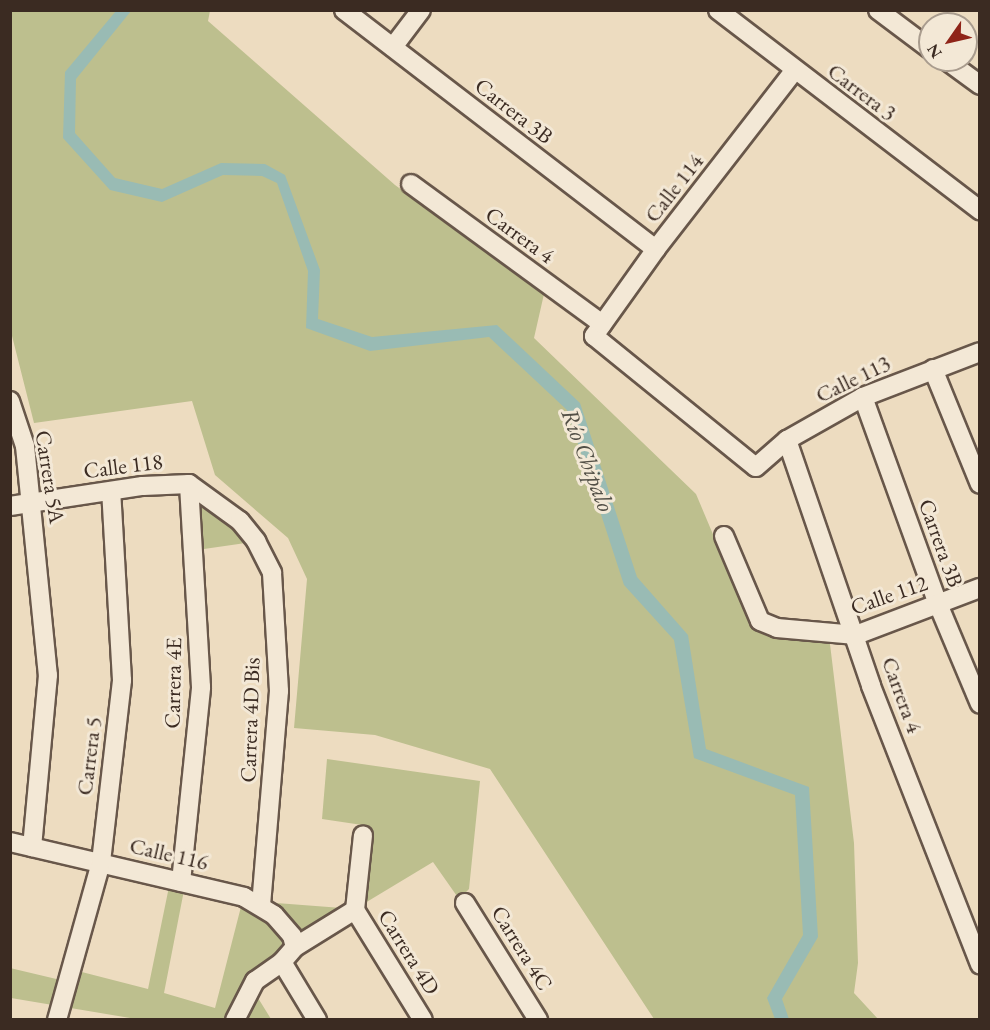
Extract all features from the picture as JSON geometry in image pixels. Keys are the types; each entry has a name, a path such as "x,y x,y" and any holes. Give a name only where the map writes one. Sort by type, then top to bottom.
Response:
{"street":[{"name":"Carrera 3B","path":"345,10 656,249"},
{"path":"393,47 421,10"},
{"name":"Carrera 3","path":"718,10 980,210"},
{"path":"878,10 918,39"},
{"name":"Calle 114","path":"598,330 656,249 795,71"},
{"path":"962,72 980,85"},
{"name":"Carrera 4","path":"411,184 598,330 756,466"},
{"name":"Calle 113","path":"756,466 787,440 862,397 980,352"},
{"path":"933,369 980,484"},
{"name":"Carrera 3B","path":"862,397 938,604 980,704"},
{"name":"Carrera 5A","path":"10,401 25,446 48,675 32,847"},
{"name":"Carrera 4","path":"787,440 856,635 871,686 980,964"},
{"name":"Calle 118","path":"10,506 111,491 189,484 240,520 256,541"},
{"name":"Carrera 4E","path":"182,882 201,687 189,484"},
{"name":"Carrera 5","path":"57,1020 101,862 122,680 111,491"},
{"name":"Calle 112","path":"724,536 760,621 777,628 856,635 980,588"},
{"name":"Carrera 4D Bis","path":"256,541 272,573 279,691 261,905"},
{"path":"235,1020 255,981 282,962 295,947 355,910 363,835"},
{"name":"Calle 116","path":"10,842 244,897 261,905 292,936 295,947"},
{"name":"Carrera 4C","path":"465,903 538,1020"},
{"name":"Carrera 4D","path":"355,910 423,1020"},
{"path":"282,962 317,1020"}],"green space":[{"path":"10,11 210,11 208,21 395,185 544,294 534,338 696,494 752,627 830,644 854,843 858,963 854,993 878,1019 654,1019 490,769 375,735 294,728 307,579 288,538 215,475 192,401 34,423 10,328"},
{"path":"195,494 260,541 197,550"},
{"path":"327,759 480,781 469,889 459,899 433,862 355,909 369,826 322,819"},
{"path":"171,877 186,880 164,993 215,1008 244,895 263,902 355,909 253,990 271,1019 136,1019 11,998 10,968 69,982 74,970 148,989"}],"water":[{"name":"Río Chipalo","path":"116,11 131,11 76,79 75,133 115,178 162,189 221,163 265,164 285,175 320,270 318,319 372,337 497,325 580,403 637,577 688,635 706,749 809,787 818,937 782,999 789,1019 775,1019 767,998 803,935 795,795 694,758 674,640 624,585 567,410 489,337 370,351 306,328 308,271 277,183 262,176 223,175 162,202 110,190 63,138 65,72"}]}
